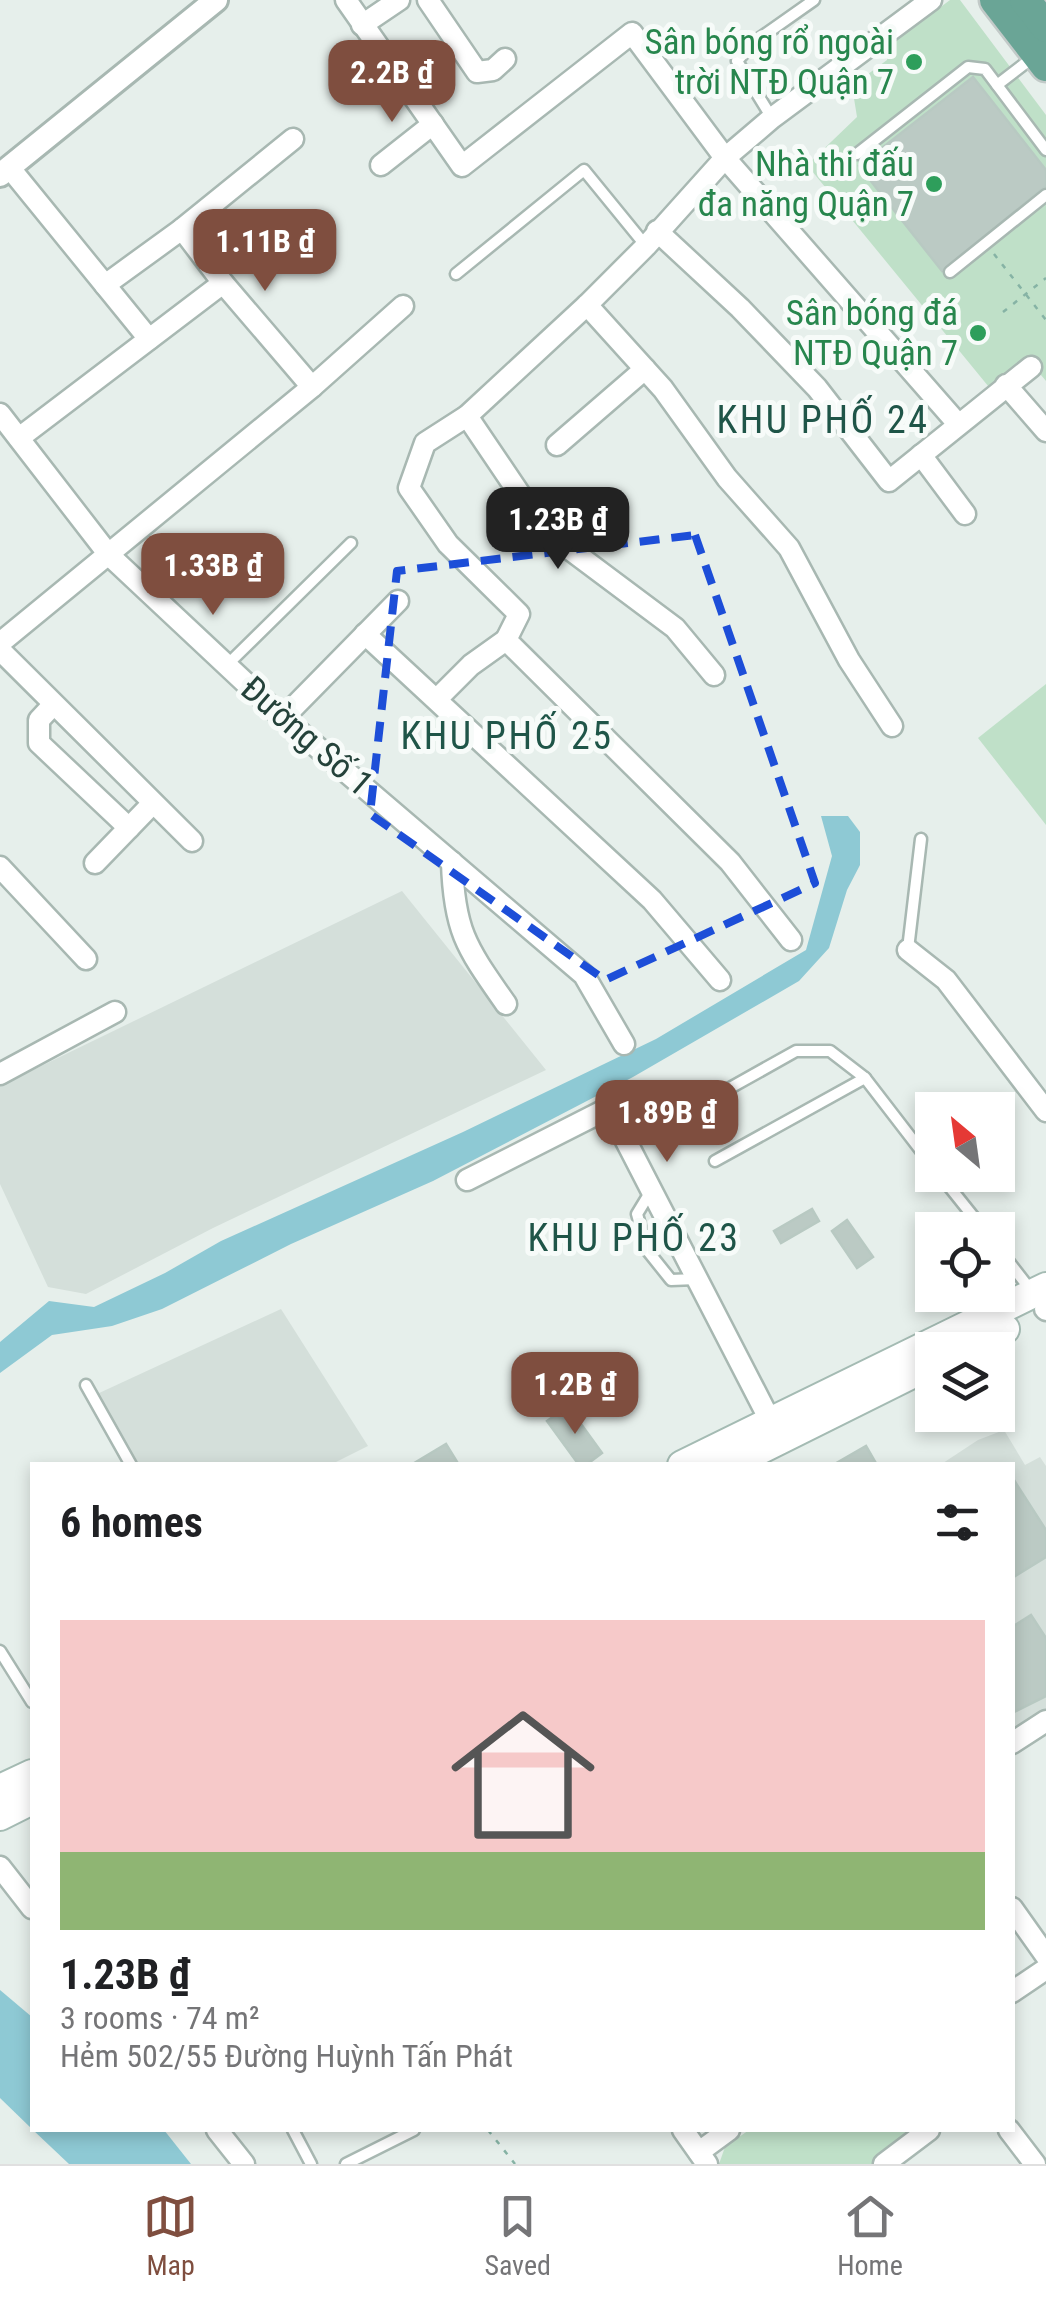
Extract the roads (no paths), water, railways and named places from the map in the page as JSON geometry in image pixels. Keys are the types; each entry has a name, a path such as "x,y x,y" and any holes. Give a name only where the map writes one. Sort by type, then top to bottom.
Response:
{"main road":[{"path":"994,0 1043,49"},
{"path":"1025,0 1043,49"},
{"path":"992,1332 1043,1302"},
{"path":"733,1462 775,1431 1043,1302"},
{"path":"694,1462 915,1371"},
{"path":"0,1789 30,1775"},
{"path":"0,1816 30,1801"}],"street":[{"path":"149,339 5,171 216,0"},
{"path":"346,0 462,166 632,34 725,158 958,424"},
{"path":"362,25 399,0"},
{"path":"428,0 477,72 493,70 505,59"},
{"path":"437,699 471,665 506,640 519,614 448,544 410,488 426,444 467,416 586,305 725,158 772,118 932,0"},
{"path":"381,164 433,124"},
{"path":"105,285 182,229 293,138"},
{"path":"182,229 312,387"},
{"path":"652,238 740,308 817,388 889,481 1030,367"},
{"path":"19,438 223,283"},
{"path":"586,305 663,388 727,478 789,548 849,660 892,726"},
{"path":"192,841 0,647 312,387 403,306"},
{"path":"557,445 646,369"},
{"path":"1006,385 1046,431"},
{"name":"Đường Số 1","path":"0,414 109,555 283,718 584,975 624,1044"},
{"path":"467,416 544,530 675,628 714,676"},
{"path":"920,455 965,514"},
{"path":"283,718 398,601"},
{"path":"365,634 652,900 720,980"},
{"path":"506,640 730,862 791,940"},
{"path":"53,704 39,720 39,743 129,828"},
{"path":"96,864 154,803"},
{"path":"452,862 453,904 465,945 506,1004"},
{"path":"0,868 86,959"},
{"path":"908,950 946,980 1046,1111"},
{"path":"0,1074 115,1012"},
{"path":"468,1180 609,1108 775,1431"},
{"path":"1015,1741 1046,1721"},
{"path":"0,1867 30,1905"},
{"path":"1015,1912 1046,1956"},
{"path":"1015,1990 1046,1969"},
{"path":"219,2132 244,2164"},
{"path":"685,2132 703,2158 727,2132"},
{"path":"884,2164 926,2132"},
{"path":"1010,2132 1034,2164"}],"lane":[{"path":"772,118 737,61 753,42 814,0"},
{"path":"997,85 1043,49"},
{"path":"857,154 968,67 985,69 1046,150"},
{"path":"456,274 584,170 652,238"},
{"path":"950,272 1046,195"},
{"path":"227,665 351,542"},
{"path":"908,950 921,839"},
{"path":"720,1093 796,1052 830,1051 864,1078 915,1143"},
{"path":"715,1161 864,1078"},
{"path":"652,1190 637,1214 647,1250 671,1280 698,1278"},
{"path":"954,1192 970,1212"},
{"path":"1015,1268 1043,1302"},
{"path":"86,1385 129,1462"},
{"path":"0,1651 30,1699"},
{"path":"294,2132 311,2164"},
{"path":"346,2164 410,2132"}],"water":[{"path":"821,816 848,816 860,832 860,865 847,890 829,948 799,981 633,1077 433,1181 291,1244 162,1309 112,1326 52,1335 0,1373 0,1342 49,1301 94,1307 221,1241 463,1132 656,1039 806,950 832,856"},
{"path":"0,1990 30,2015 30,2127 0,2098"},
{"path":"35,2132 166,2132 191,2164 69,2164"}],"place":[{"name":"Sân bóng rổ ngoài trời NTĐ Quận 7","path":"914,62"},
{"name":"Nhà thi đấu đa năng Quận 7","path":"934,184"},
{"name":"Sân bóng đá NTĐ Quận 7","path":"978,333"}],"district":[{"name":"KHU PHỐ 24","path":"823,420"},
{"name":"KHU PHỐ 25","path":"507,736"},
{"name":"KHU PHỐ 23","path":"634,1238"}]}
